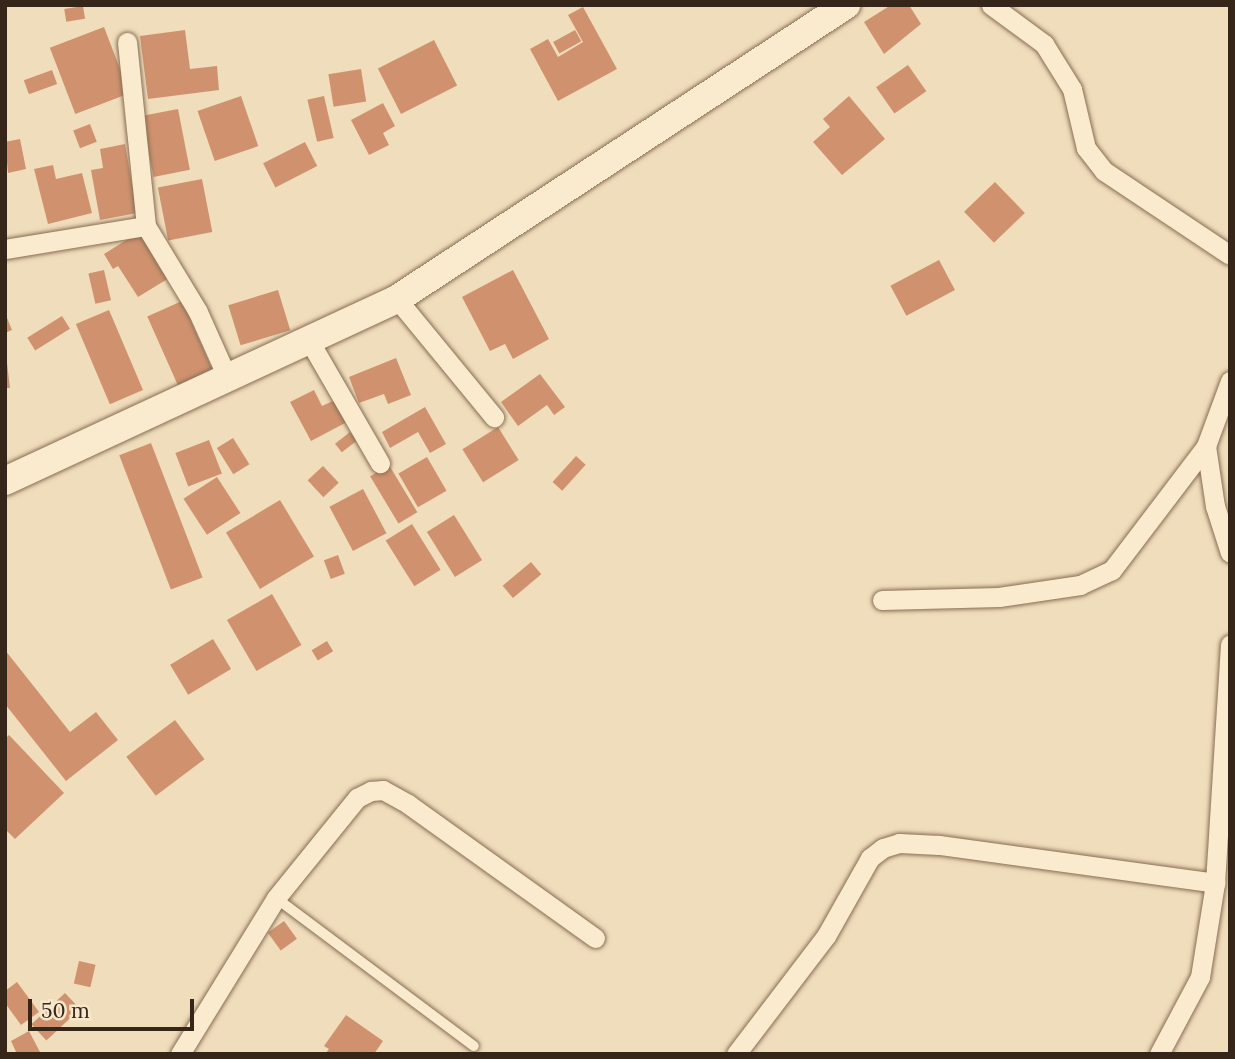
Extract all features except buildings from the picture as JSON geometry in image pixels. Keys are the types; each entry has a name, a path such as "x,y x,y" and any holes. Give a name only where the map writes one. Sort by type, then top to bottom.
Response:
{"street":[{"path":"5,481 310,342 397,299 846,5"},
{"path":"991,5 1044,44 1072,89 1086,148 1104,171 1230,255"},
{"path":"127,42 146,226 198,312 228,379"},
{"path":"5,249 146,226"},
{"path":"397,299 494,417"},
{"path":"310,342 380,463"},
{"path":"882,600 999,597 1080,585 1112,570 1206,446 1230,380"},
{"path":"1206,446 1215,506 1230,552"},
{"path":"1159,1054 1200,977 1215,883 1230,644"},
{"path":"180,1054 276,898 356,798 383,790 595,938"},
{"path":"736,1054 826,936 870,858 883,848 899,843 939,845 1215,883"}],"lane":[{"path":"276,898 474,1046"}]}
